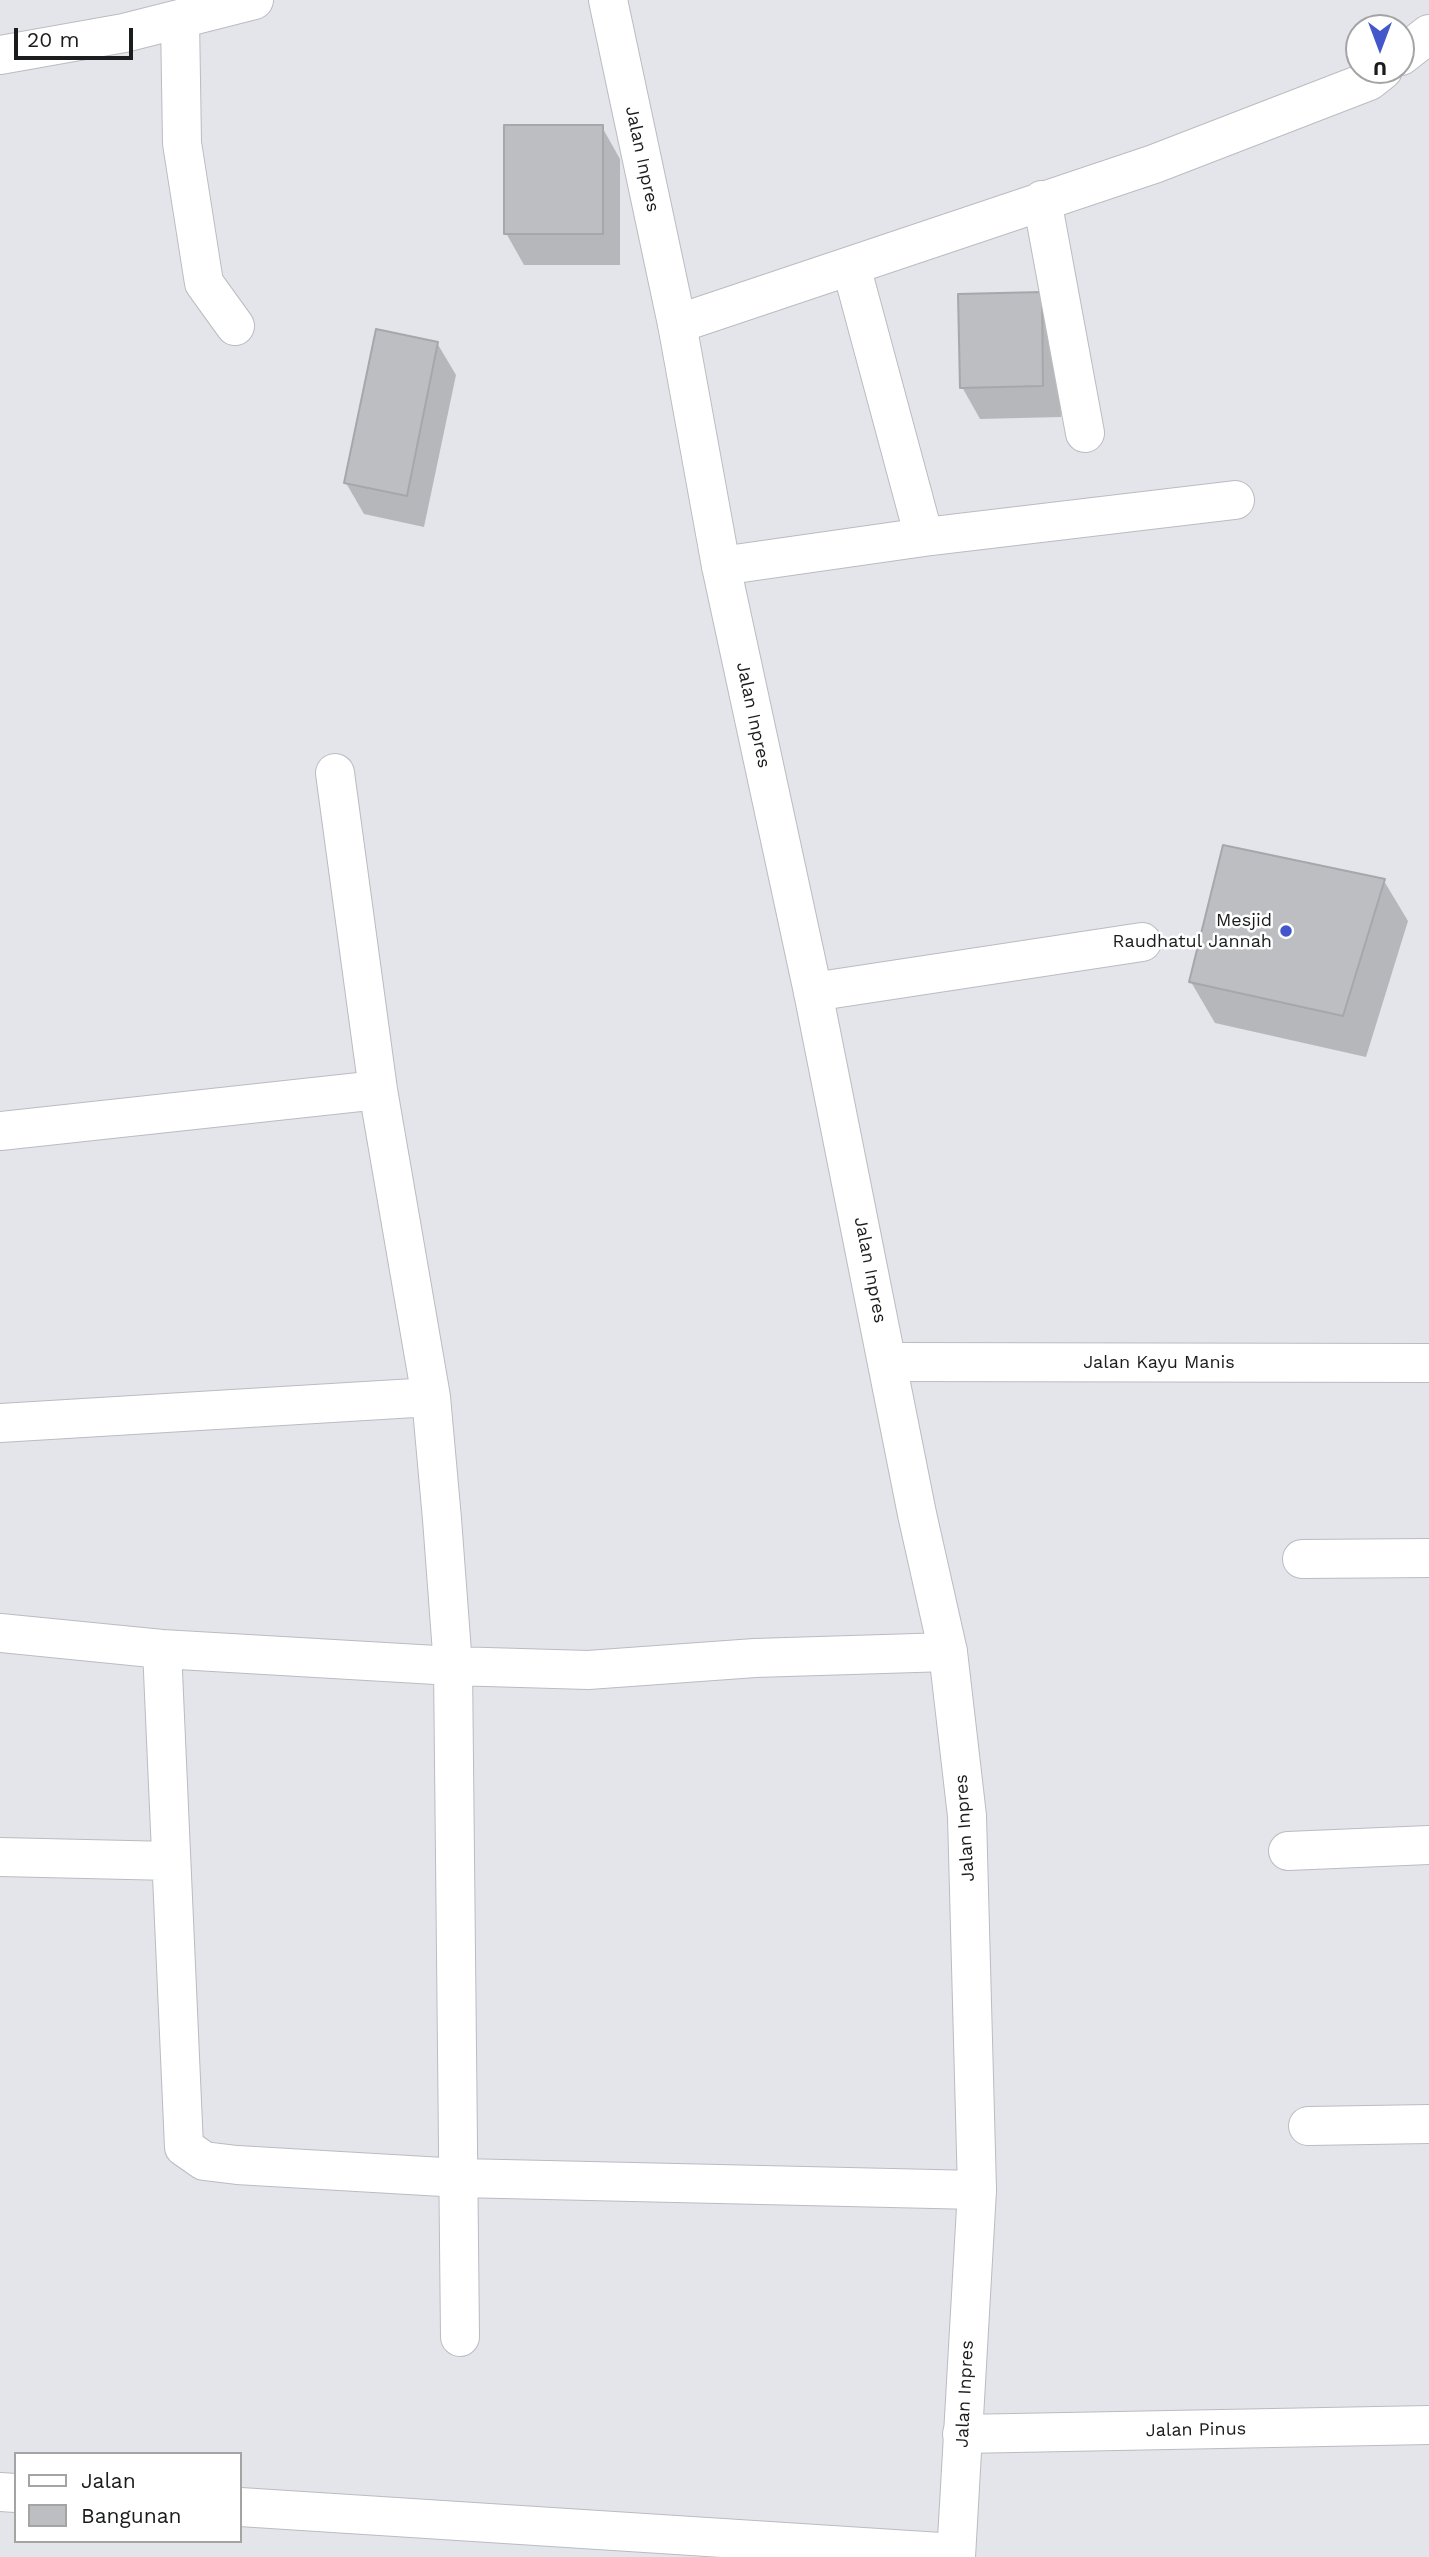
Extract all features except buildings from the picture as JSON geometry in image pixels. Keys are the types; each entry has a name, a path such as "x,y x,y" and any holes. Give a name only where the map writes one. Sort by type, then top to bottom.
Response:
{"street":[{"path":"0,55 124,33 254,0"},
{"name":"Jalan Inpres","path":"608,0 677,324 721,566 813,992 947,1652 967,1816 977,2190 956,2555"},
{"path":"180,19 182,143 204,283 235,326"},
{"path":"1415,45 1429,34"},
{"path":"677,324 1154,164 1359,84"},
{"path":"1042,200 1085,433"},
{"path":"851,266 924,537"},
{"path":"721,566 924,537 1235,500"},
{"path":"335,773 378,1090 431,1397 453,1666 460,2337"},
{"path":"813,992 1142,943"},
{"path":"0,1131 378,1090"},
{"name":"Jalan Kayu Manis","path":"888,1362 1429,1363"},
{"path":"0,1423 431,1397"},
{"path":"1302,1559 1429,1558"},
{"path":"0,1633 162,1649 453,1666 587,1670 755,1658 947,1652"},
{"path":"162,1649 184,2147 204,2161 460,2178 977,2190"},
{"path":"1288,1851 1429,1845"},
{"path":"0,1857 171,1861"},
{"path":"1308,2126 1429,2124"},
{"name":"Jalan Pinus","path":"962,2434 1429,2425"},
{"path":"242,2507 956,2555"}],"place":[{"name":"Mesjid Raudhatul Jannah","path":"1286,931"}]}
